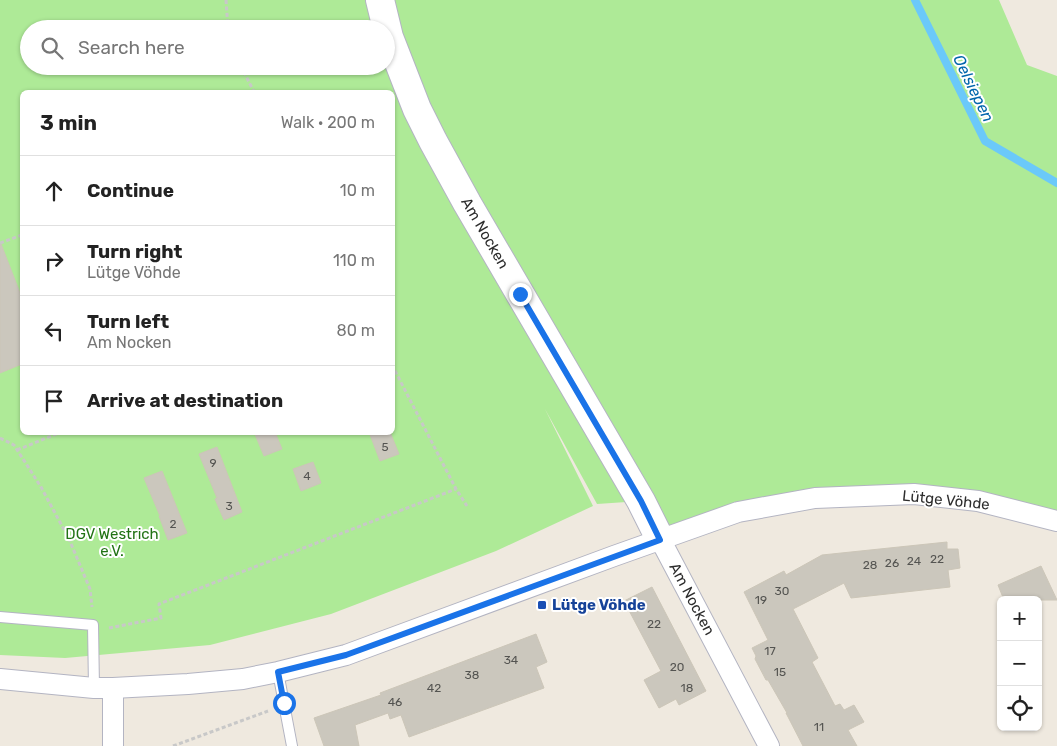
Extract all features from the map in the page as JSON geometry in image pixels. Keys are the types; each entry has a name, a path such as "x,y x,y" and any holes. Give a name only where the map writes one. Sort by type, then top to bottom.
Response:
{"street":[{"name":"Am Nocken","path":"380,0 385,20"},
{"name":"Am Nocken","path":"395,52 417,109 433,140 467,203 641,501 769,746"},
{"name":"Lütge Vöhde","path":"0,679 104,688 243,679 278,672 346,655 738,512 815,498 914,494 978,501 1057,521"},
{"path":"104,688 113,746"}],"lane":[{"path":"0,617 94,628 104,688"},
{"path":"278,672 292,746"}],"path":[{"path":"226,0 227,20"},
{"path":"246,75 253,90"},
{"path":"0,244 20,236"},
{"path":"395,371 456,489 467,506"},
{"path":"17,450 54,435"},
{"path":"0,438 14,445 41,487 69,539 90,589 94,628 160,618 159,604 456,489"},
{"path":"173,746 273,709 284,703"}],"green space":[{"name":"DGV Westrich e.V.","path":"0,0 999,0 1027,65 1057,76 1057,521 978,501 815,498 660,539 641,501 597,504 545,409 593,506 496,551 331,614 210,645 65,658 0,655"}],"building":[{"path":"1,244 20,293 20,365 0,373"},
{"path":"255,435 276,435 282,449 264,456"},
{"path":"370,435 391,435 399,454 380,461"},
{"path":"217,447 242,512 224,520 199,454"},
{"path":"313,462 321,483 301,491 293,469"},
{"path":"162,471 187,533 168,540 144,478"},
{"path":"947,542 947,549 958,549 960,568 948,570 950,587 851,598 844,583 793,609 818,658 812,662 835,706 840,704 844,710 854,705 864,722 848,730 857,746 803,746 787,713 755,659 756,656 752,648 768,640 744,592 784,571 786,575 822,555"},
{"path":"1041,566 1057,600 1042,600 1042,596 1002,596 998,585"},
{"path":"652,587 706,691 679,705 676,699 659,708 644,680 661,671 624,601"},
{"path":"536,634 547,662 536,667 544,688 409,737 401,715 390,719 388,713 355,725 359,746 324,746 314,718 381,695 380,693"}],"waterway":[{"name":"Oelsiepen","path":"915,0 985,141 1057,183"}],"place":[{"name":"Lütge Vöhde","path":"542,605"}],"route":[{"path":"284,703 278,672 346,655 660,540 641,501 520,294"}]}
